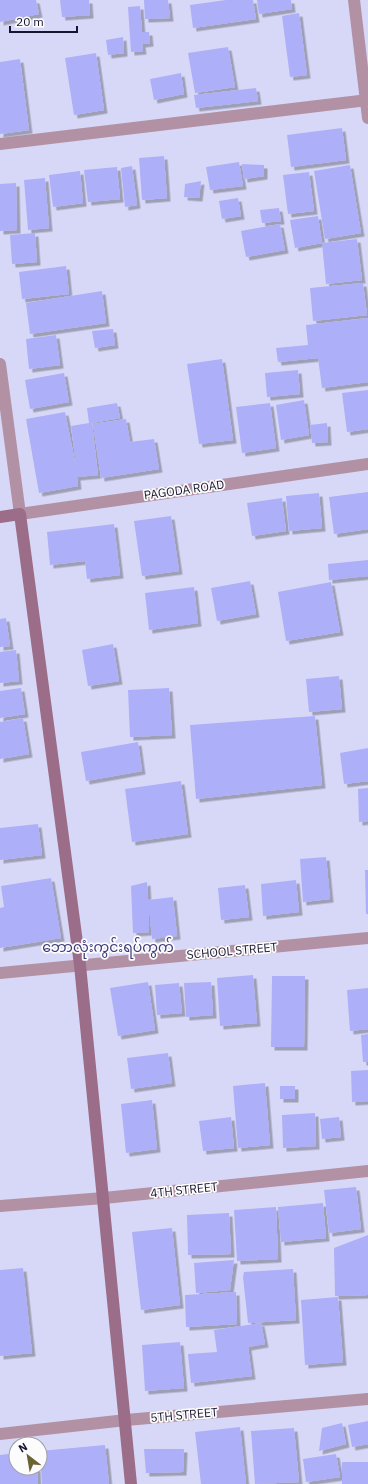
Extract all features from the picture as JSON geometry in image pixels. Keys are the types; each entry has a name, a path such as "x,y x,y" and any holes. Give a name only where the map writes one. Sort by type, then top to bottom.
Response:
{"main road":[{"name":"PAGODA ROAD","path":"0,517 20,514"},
{"path":"20,514 80,965 132,1484"}],"street":[{"path":"354,0 368,118"},
{"path":"0,144 367,100"},
{"path":"0,364 20,514"},
{"name":"PAGODA ROAD","path":"20,514 368,464"},
{"name":"SCHOOL STREET","path":"0,973 368,938"},
{"name":"4TH STREET","path":"0,1206 104,1198 368,1171"},
{"name":"5TH STREET","path":"0,1434 126,1420 368,1399"}],"building":[{"path":"0,0 36,0 39,14 0,22"},
{"path":"60,0 89,0 90,15 62,17"},
{"path":"144,0 168,0 170,18 145,19"},
{"path":"226,0 253,0 256,19 193,28 190,5"},
{"path":"257,0 291,0 292,9 259,14"},
{"path":"140,6 142,32 149,32 150,43 142,44 143,51 131,52 128,7"},
{"path":"299,13 307,75 290,77 282,16"},
{"path":"123,37 124,53 108,55 106,40"},
{"path":"228,47 235,87 195,93 188,53"},
{"path":"96,53 104,110 74,115 65,58"},
{"path":"20,59 29,130 0,134 0,62"},
{"path":"181,73 184,94 154,100 150,79"},
{"path":"256,88 258,101 196,108 194,95"},
{"path":"342,128 346,160 291,167 287,135"},
{"path":"164,156 167,198 142,200 139,158"},
{"path":"239,162 243,186 210,190 206,167"},
{"path":"242,164 264,165 264,176 244,179"},
{"path":"350,165 361,233 325,239 314,171"},
{"path":"132,166 137,205 125,207 121,168"},
{"path":"117,167 120,199 88,202 84,170"},
{"path":"80,171 83,203 53,207 49,175"},
{"path":"309,172 314,211 288,214 283,175"},
{"path":"45,178 49,228 28,230 24,180"},
{"path":"201,181 199,198 184,197 185,184"},
{"path":"16,183 17,230 0,231 0,184"},
{"path":"238,198 241,216 222,219 219,201"},
{"path":"279,208 281,221 262,223 260,210"},
{"path":"318,216 322,243 295,248 290,220"},
{"path":"280,224 285,250 246,257 241,231"},
{"path":"35,233 37,262 12,264 10,235"},
{"path":"357,239 362,280 326,284 322,243"},
{"path":"66,266 69,294 22,299 19,272"},
{"path":"363,283 367,315 313,321 310,288"},
{"path":"102,291 106,323 30,334 26,303"},
{"path":"368,318 368,382 322,388 318,358 278,362 276,348 308,345 306,325"},
{"path":"113,329 115,345 95,348 92,331"},
{"path":"56,335 60,365 29,369 26,339"},
{"path":"222,359 233,440 199,444 187,364"},
{"path":"298,370 300,394 267,397 265,373"},
{"path":"64,373 69,402 30,409 25,380"},
{"path":"368,390 368,429 347,432 342,393"},
{"path":"304,400 309,435 281,440 276,405"},
{"path":"117,403 120,418 92,423 98,475 77,477 78,486 39,493 26,419 65,412 77,472 71,426 89,423 87,408"},
{"path":"270,403 276,448 242,453 236,407"},
{"path":"126,419 130,442 154,439 159,469 101,478 93,424"},
{"path":"327,423 328,442 312,443 310,425"},
{"path":"368,492 368,529 334,534 329,497"},
{"path":"319,493 322,528 289,531 286,496"},
{"path":"282,498 286,531 252,536 247,503"},
{"path":"171,516 179,571 142,576 134,521"},
{"path":"114,524 120,575 87,579 85,561 50,565 47,532"},
{"path":"368,560 368,576 329,580 328,564"},
{"path":"250,581 256,614 217,621 211,588"},
{"path":"331,582 340,632 286,641 278,592"},
{"path":"194,587 198,623 149,630 145,593"},
{"path":"6,618 10,646 0,647 0,619"},
{"path":"113,644 119,681 88,686 82,650"},
{"path":"16,650 19,681 0,683 0,652"},
{"path":"339,676 342,709 309,712 306,679"},
{"path":"21,688 25,714 0,718 0,691"},
{"path":"169,688 172,735 130,737 128,690"},
{"path":"315,716 322,785 196,799 190,725"},
{"path":"23,718 29,754 0,759 0,722"},
{"path":"138,742 142,771 86,781 81,752"},
{"path":"368,748 368,781 344,784 340,753"},
{"path":"181,781 188,834 132,842 125,789"},
{"path":"368,788 368,821 359,822 358,789"},
{"path":"38,824 42,855 0,860 0,828"},
{"path":"326,857 330,899 303,902 300,859"},
{"path":"365,870 368,870 368,914 366,914"},
{"path":"51,878 61,938 0,948 0,908 4,907 1,886"},
{"path":"296,880 299,912 263,916 261,884"},
{"path":"147,882 148,900 173,897 177,936 152,939 149,905 149,932 133,933 131,886"},
{"path":"245,885 249,917 221,920 218,888"},
{"path":"253,975 257,1023 220,1026 217,978"},
{"path":"272,976 305,976 304,1047 271,1047"},
{"path":"148,982 155,1030 118,1036 110,988"},
{"path":"211,982 213,1015 186,1017 184,983"},
{"path":"179,983 182,1013 157,1015 155,985"},
{"path":"368,988 368,1029 350,1031 347,990"},
{"path":"368,1034 368,1062 363,1062 361,1035"},
{"path":"168,1053 172,1083 131,1089 127,1058"},
{"path":"368,1070 368,1101 352,1102 351,1071"},
{"path":"265,1083 270,1145 238,1148 233,1086"},
{"path":"280,1086 295,1086 295,1099 280,1099"},
{"path":"152,1100 157,1149 126,1153 121,1104"},
{"path":"315,1113 316,1146 283,1148 282,1115"},
{"path":"231,1117 234,1148 203,1151 199,1121"},
{"path":"339,1117 341,1137 322,1139 320,1119"},
{"path":"356,1187 361,1229 329,1233 324,1190"},
{"path":"323,1203 326,1238 281,1242 278,1207"},
{"path":"276,1207 278,1259 237,1261 234,1210"},
{"path":"229,1213 231,1254 188,1255 187,1215"},
{"path":"172,1228 180,1305 141,1310 132,1232"},
{"path":"368,1235 368,1295 335,1296 334,1248"},
{"path":"234,1260 230,1290 196,1293 194,1263"},
{"path":"23,1268 32,1353 0,1356 0,1270"},
{"path":"293,1269 296,1320 248,1323 243,1277 244,1272"},
{"path":"236,1292 237,1324 186,1327 185,1295"},
{"path":"338,1297 343,1362 305,1365 301,1300"},
{"path":"261,1323 265,1344 248,1347 252,1376 191,1383 188,1354 217,1352 214,1330"},
{"path":"180,1342 184,1388 145,1391 142,1345"},
{"path":"368,1421 368,1444 352,1447 348,1425"},
{"path":"342,1423 346,1444 319,1451 322,1428"},
{"path":"240,1427 246,1484 201,1484 195,1432"},
{"path":"294,1428 299,1482 255,1484 251,1431"},
{"path":"105,1445 109,1484 42,1484 42,1476 48,1476 48,1450"},
{"path":"144,1449 184,1449 183,1472 146,1473"},
{"path":"8,1454 8,1476 38,1476 38,1484 0,1484 0,1455"},
{"path":"336,1454 340,1477 306,1482 303,1459"},
{"path":"342,1462 368,1462 368,1484 342,1484"}],"district":[{"name":"ဘောလုံးကွင်းရပ်ကွက်","path":"108,947"}]}
